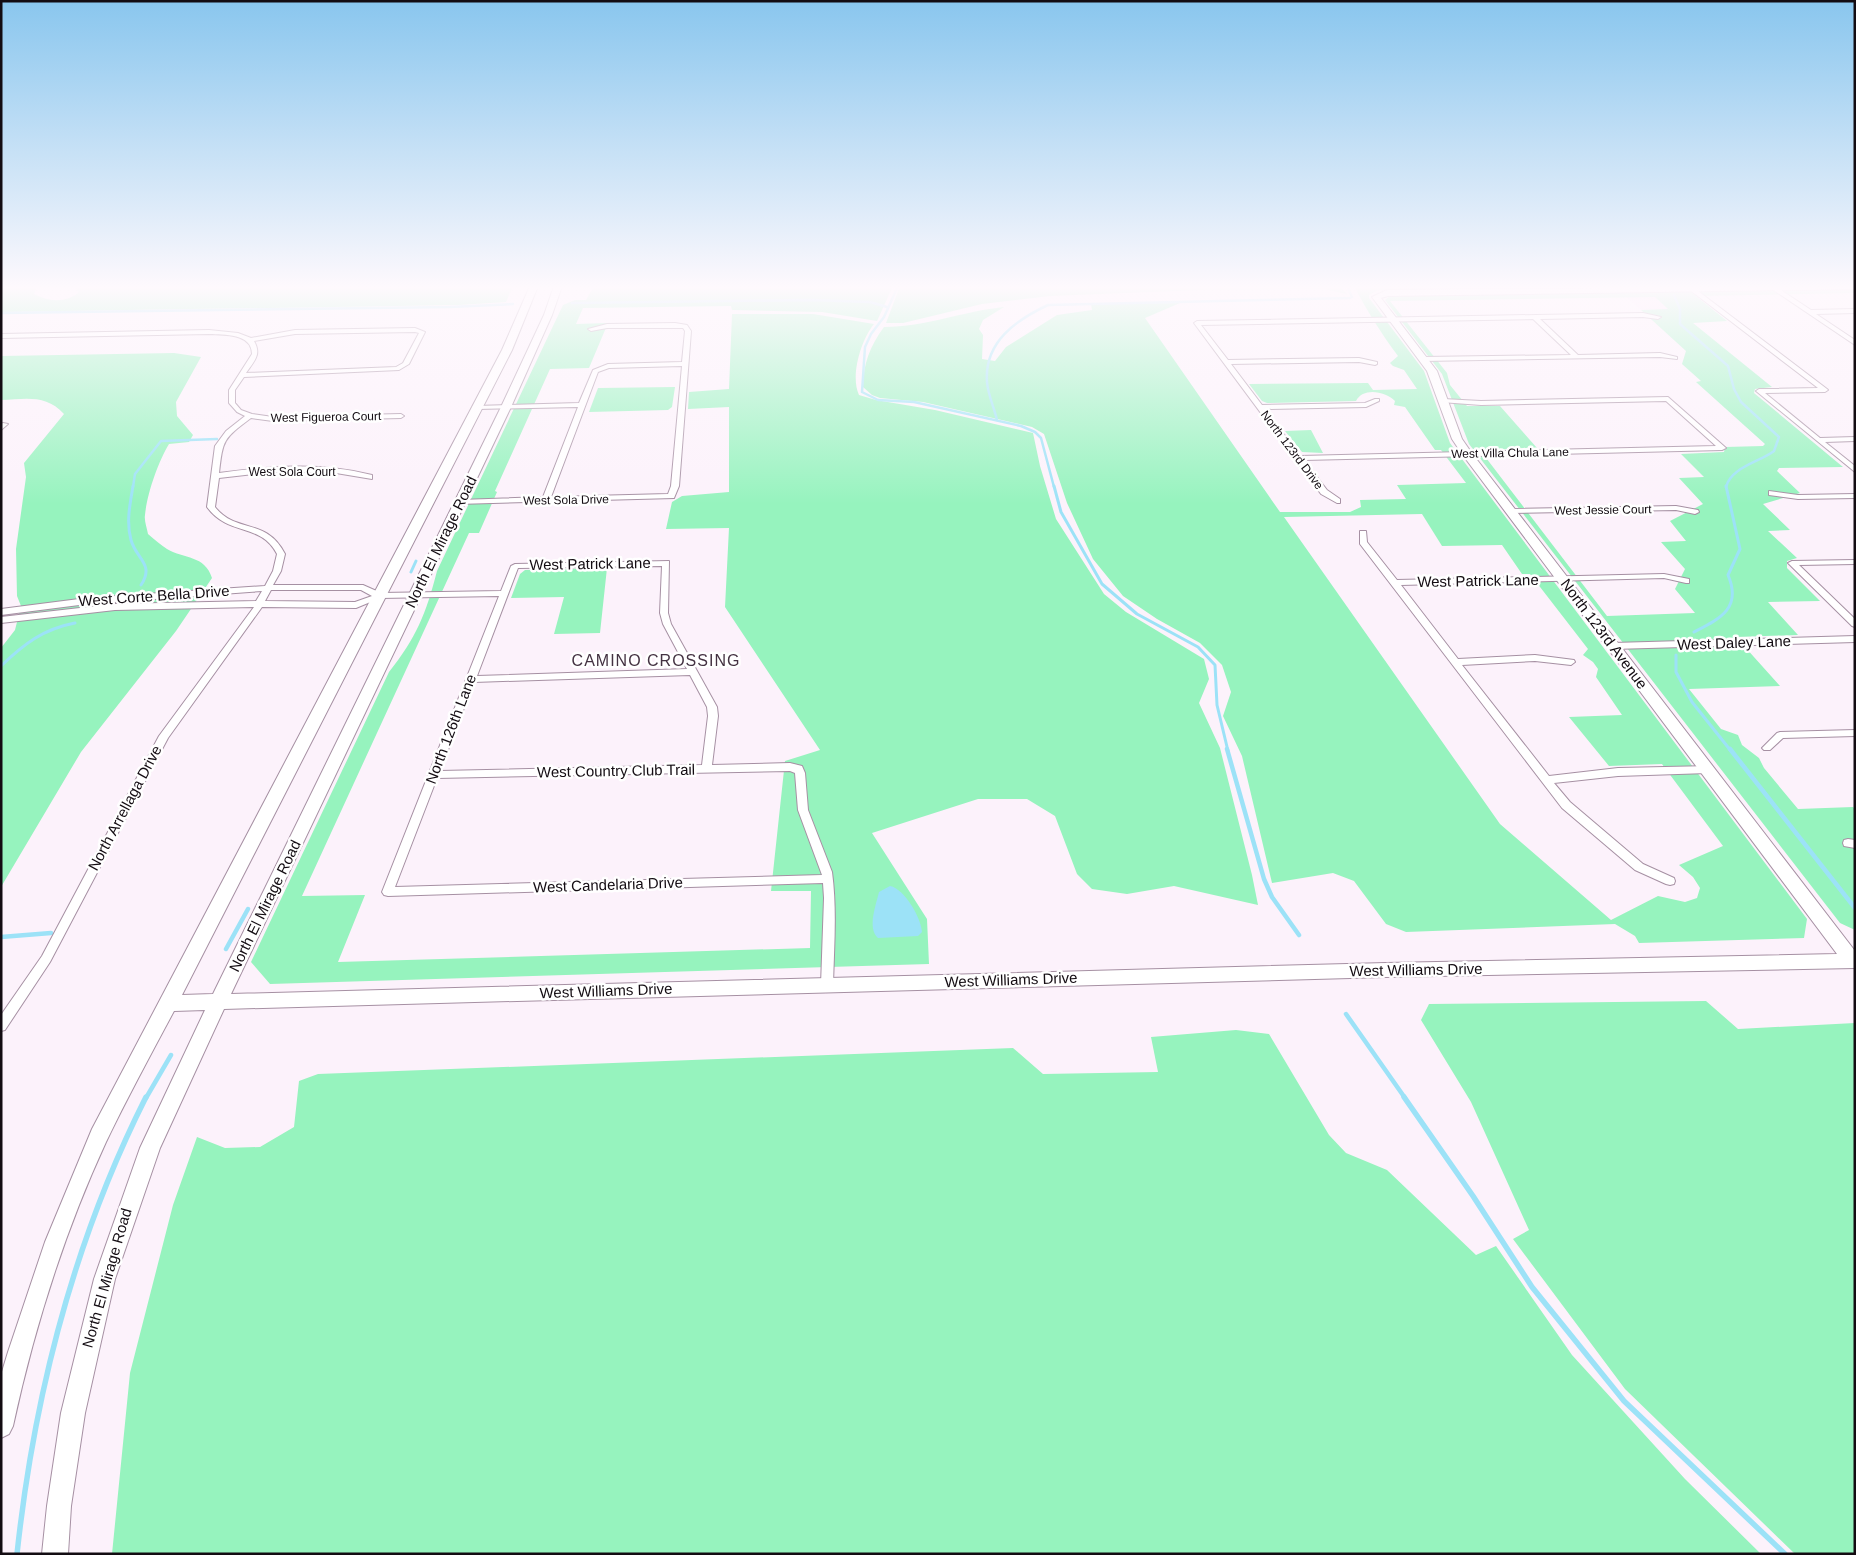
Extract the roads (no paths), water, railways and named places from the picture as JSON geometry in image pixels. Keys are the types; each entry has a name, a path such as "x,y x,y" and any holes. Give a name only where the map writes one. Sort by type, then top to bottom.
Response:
{"main road":[{"name":"North El Mirage Road","path":"1,1426 35,1303 64,1218 99,1136 502,359"},
{"name":"North El Mirage Road","path":"55,1554 77,1386 111,1256 154,1137 528,359"},
{"name":"North 123rd Avenue","path":"1424,359 1432,371 1457,439 1467,454 1853,961"},
{"name":"West Williams Drive","path":"168,1003 1257,973 1853,961"}],"street":[{"path":"250,416 234,407 231,399 232,390 252,359"},
{"path":"242,375 403,367 407,359"},
{"path":"546,500 595,371 599,368 685,364 685,359"},
{"name":"North 123rd Drive","path":"1223,359 1324,492 1337,501"},
{"path":"1784,359 1825,390 1759,391 1855,470"},
{"path":"1225,362 1359,360 1375,363"},
{"name":"West Sola Drive","path":"460,502 671,496 675,486 685,364"},
{"name":"West Villa Chula Lane","path":"1298,458 1722,448 1668,399 1481,403 1443,401"},
{"path":"1259,407 1366,405 1377,400"},
{"path":"477,407 582,405"},
{"name":"West Figueroa Court","path":"250,416 284,420 401,416"},
{"name":"North Arrellaga Drive","path":"1,1026 46,959 164,736 260,601 279,566 281,558 280,549 267,535 228,521 217,514 210,501 221,442 234,427 250,416"},
{"path":"1818,440 1855,439"},
{"name":"West Sola Court","path":"215,476 280,470 355,472 370,477"},
{"path":"1772,493 1798,497 1855,496"},
{"name":"West Jessie Court","path":"1510,511 1676,508 1695,512"},
{"path":"1363,533 1363,542 1546,780 1577,817 1638,867 1670,881"},
{"path":"1855,562 1792,563 1855,624"},
{"name":"West Patrick Lane","path":"514,566 666,563 665,618 693,672"},
{"name":"North 126th Lane","path":"388,892 514,566"},
{"name":"West Patrick Lane","path":"1394,583 1664,576 1686,581"},
{"name":"West Corte Bella Drive","path":"1,612 87,601 268,588 363,587 379,596"},
{"path":"297,605 308,588"},
{"name":"West Corte Bella Drive","path":"1,620 115,607 260,601 297,605 356,605 379,596 504,593"},
{"name":"West Daley Lane","path":"1613,646 1855,639"},
{"path":"1456,662 1535,658 1571,662"},
{"path":"471,679 693,672 713,710 707,768"},
{"path":"1767,748 1780,736 1855,733"},
{"name":"West Country Club Trail","path":"433,775 707,768 790,767 798,769 800,773 803,810 828,879"},
{"path":"1546,780 1618,772 1708,769"},
{"path":"827,985 830,898 828,879"},
{"name":"West Candelaria Drive","path":"388,892 828,879"}],"water":[{"path":"890,886 901,892 919,919 922,932 918,936 878,938 875,934 873,916 879,892"}],"waterway":[{"path":"864,359 862,392 878,400 914,402 1021,426 1035,432 1041,438 1054,487"},
{"path":"990,359 987,368 987,382 997,420"},
{"path":"1720,359 1728,366 1734,389 1741,402 1779,437 1774,451 1734,474 1726,487"},
{"path":"133,487 135,474 161,441 217,439"},
{"path":"133,486 129,526 133,547 145,567 145,578 141,585"},
{"path":"1054,486 1061,512 1102,584 1137,614 1198,647 1215,665 1217,705 1228,751"},
{"path":"1694,632 1720,617 1731,604 1732,586 1728,575 1740,549 1726,487"},
{"path":"411,572 416,561"},
{"path":"1,666 35,638 53,629 75,623"},
{"path":"1676,655 1676,672 1692,702 1731,751"},
{"path":"1227,749 1264,879 1272,897 1299,935"},
{"path":"1730,749 1855,908"},
{"path":"226,949 248,909"},
{"path":"1,937 51,933"},
{"path":"1346,1014 1405,1098"},
{"path":"146,1098 171,1055"},
{"path":"17,1554 34,1436 46,1377 61,1320 98,1206 120,1151 146,1097"},
{"path":"1404,1097 1473,1196 1532,1287 1624,1401 1785,1554"}],"district":[{"name":"CAMINO CROSSING","path":"656,660"}]}
